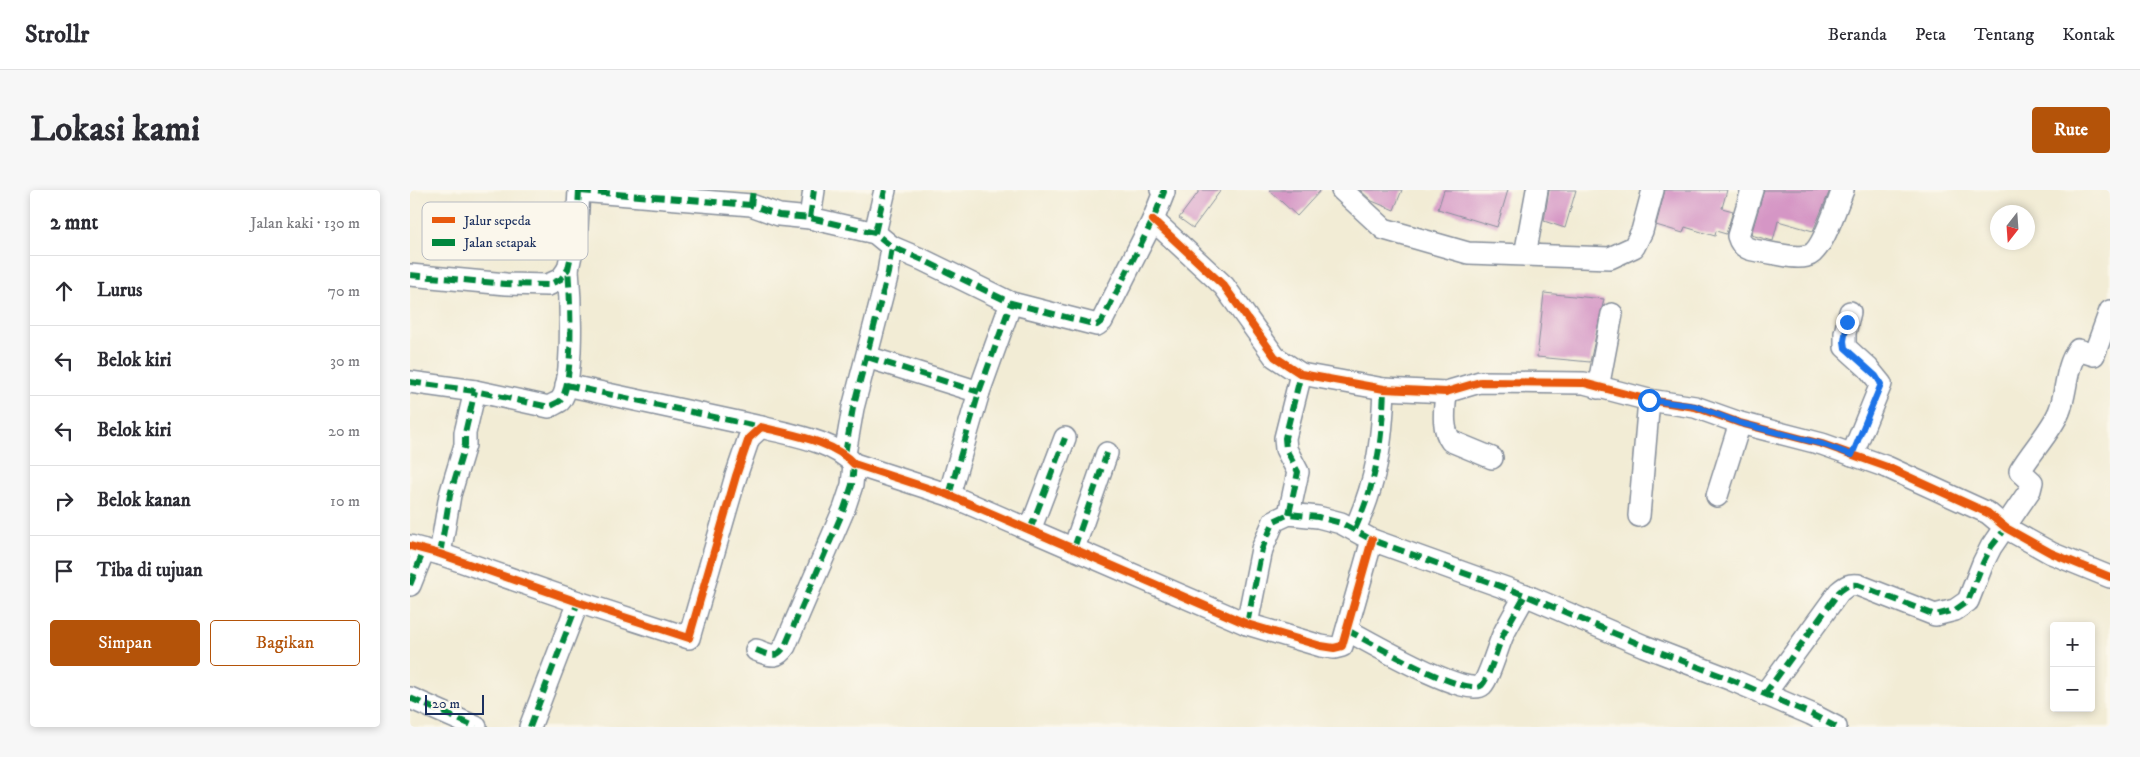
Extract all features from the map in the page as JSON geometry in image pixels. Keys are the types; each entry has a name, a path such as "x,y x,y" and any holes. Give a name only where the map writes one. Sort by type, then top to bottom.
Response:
{"street":[{"path":"579,190 752,197 779,214 810,218 875,233 892,247 1011,303 1097,325 1102,321 1153,220 1164,192 1162,190"},
{"path":"810,218 814,190"},
{"path":"875,233 886,190"},
{"path":"1342,190 1384,229 1468,253 1610,258 1634,248 1642,231 1653,190"},
{"path":"1525,255 1537,190"},
{"path":"1752,190 1738,236 1740,244 1752,250 1808,256 1816,251 1821,243 1843,190"},
{"path":"1153,220 1224,286 1275,358 1301,374 1384,390 1446,392 1480,382 1584,384 1649,400 1695,406 1740,423 1822,444 1887,467 1988,513 2006,528 2051,553 2110,577"},
{"path":"756,650 774,656 781,654 844,509 852,485 850,459 853,408 888,272 892,247"},
{"path":"410,382 475,391 549,407 560,400 566,385 569,360 571,297 568,269 570,260"},
{"path":"410,275 506,284 548,284 561,279 568,269"},
{"path":"949,494 979,392 1011,303"},
{"path":"1764,695 1845,586 1850,584 1858,585 1935,614 1955,610 1968,601 1982,563 2030,490 2032,482 2020,471 2058,414 2066,389 2072,358 2078,350 2094,355 2110,311"},
{"path":"1850,312 1844,333 1845,348 1872,372 1881,384 1852,455"},
{"path":"1598,388 1612,314"},
{"path":"867,357 979,392"},
{"path":"1289,514 1298,472 1286,449 1285,438 1301,374"},
{"path":"566,385 761,427 822,444 850,459 949,494 1247,624 1321,646 1334,648 1342,646 1347,630 1383,429 1384,390"},
{"path":"410,586 450,495 465,445 465,433 475,391"},
{"path":"1446,392 1445,424 1447,435 1451,441 1492,458"},
{"path":"1639,516 1649,400"},
{"path":"1717,496 1740,423"},
{"path":"425,550 689,638 736,476 749,438 761,427"},
{"path":"1030,530 1065,438"},
{"path":"1074,548 1108,453"},
{"path":"1247,624 1262,549 1274,520 1289,514 1318,517 1525,594 1644,646 1732,680 1811,714 1836,727"},
{"path":"1347,630 1440,677 1467,688 1476,688 1482,684 1486,677 1503,636 1525,594"},
{"path":"530,727 578,602"},
{"path":"410,698 476,727"}],"building":[{"path":"1200,190 1221,190 1193,228 1179,218"},
{"path":"1269,190 1321,190 1297,216"},
{"path":"1360,190 1402,190 1394,210 1372,201"},
{"path":"1444,190 1508,190 1497,227 1438,209"},
{"path":"1549,190 1576,190 1565,228 1544,221"},
{"path":"1665,190 1727,190 1722,208 1733,211 1726,234 1716,231 1715,236 1685,227 1683,233 1656,225"},
{"path":"1764,190 1830,190 1813,231 1778,221 1773,241 1751,235"},
{"path":"1544,293 1604,299 1590,362 1537,357"}],"marked path":[{"path":"578,202 579,190"},
{"path":"751,205 753,190"},
{"path":"810,218 814,190"},
{"path":"875,233 885,190"},
{"path":"845,454 853,408 888,273 892,247 1011,303 1097,325 1102,321 1153,220 1164,192 1161,190"},
{"path":"580,191 751,205 779,215 810,218 875,233 892,247"},
{"path":"410,275 506,284 548,285 561,279 568,269 570,260"},
{"path":"410,382 475,391 549,407 560,401 565,392 570,359 568,269"},
{"path":"949,495 979,392 1011,303"},
{"path":"867,357 979,392"},
{"path":"1289,514 1298,472 1286,449 1285,438 1301,374"},
{"path":"566,385 761,427"},
{"path":"1355,529 1369,494 1377,461 1382,426 1384,389"},
{"path":"440,554 450,495 465,445 465,433 475,391"},
{"path":"1030,530 1065,438"},
{"path":"1074,548 1107,453"},
{"path":"756,650 769,655 776,655 785,646 844,509 852,485 854,464"},
{"path":"1247,624 1262,549 1274,521 1289,514 1318,517 1341,523 1372,540 1525,595 1644,646 1732,680 1811,714 1836,727"},
{"path":"1764,695 1839,592 1844,588 1850,585 1858,585 1935,615 1955,610 1968,601 1991,547 2006,528"},
{"path":"410,585 424,550"},
{"path":"1347,630 1438,676 1457,684 1473,687 1482,685 1485,681 1503,635 1525,595"},
{"path":"530,727 578,602"},
{"path":"410,698 476,727"}],"cycle path":[{"path":"1153,220 1224,286 1275,357 1301,374 1384,389 1446,392 1480,382 1584,383 1649,400 1695,407 1740,423 1822,444 1887,467 1988,513 2006,528 2051,553 2110,577"},
{"path":"410,546 440,554 689,638 736,476 749,438 761,427 823,444 845,456 854,464 949,495 1247,624 1321,646 1334,648 1342,646 1372,540"}],"route":[{"path":"1649,400 1695,406 1740,423 1822,444 1852,455 1881,384 1876,376 1851,351 1845,348 1844,333 1847,322"}]}
